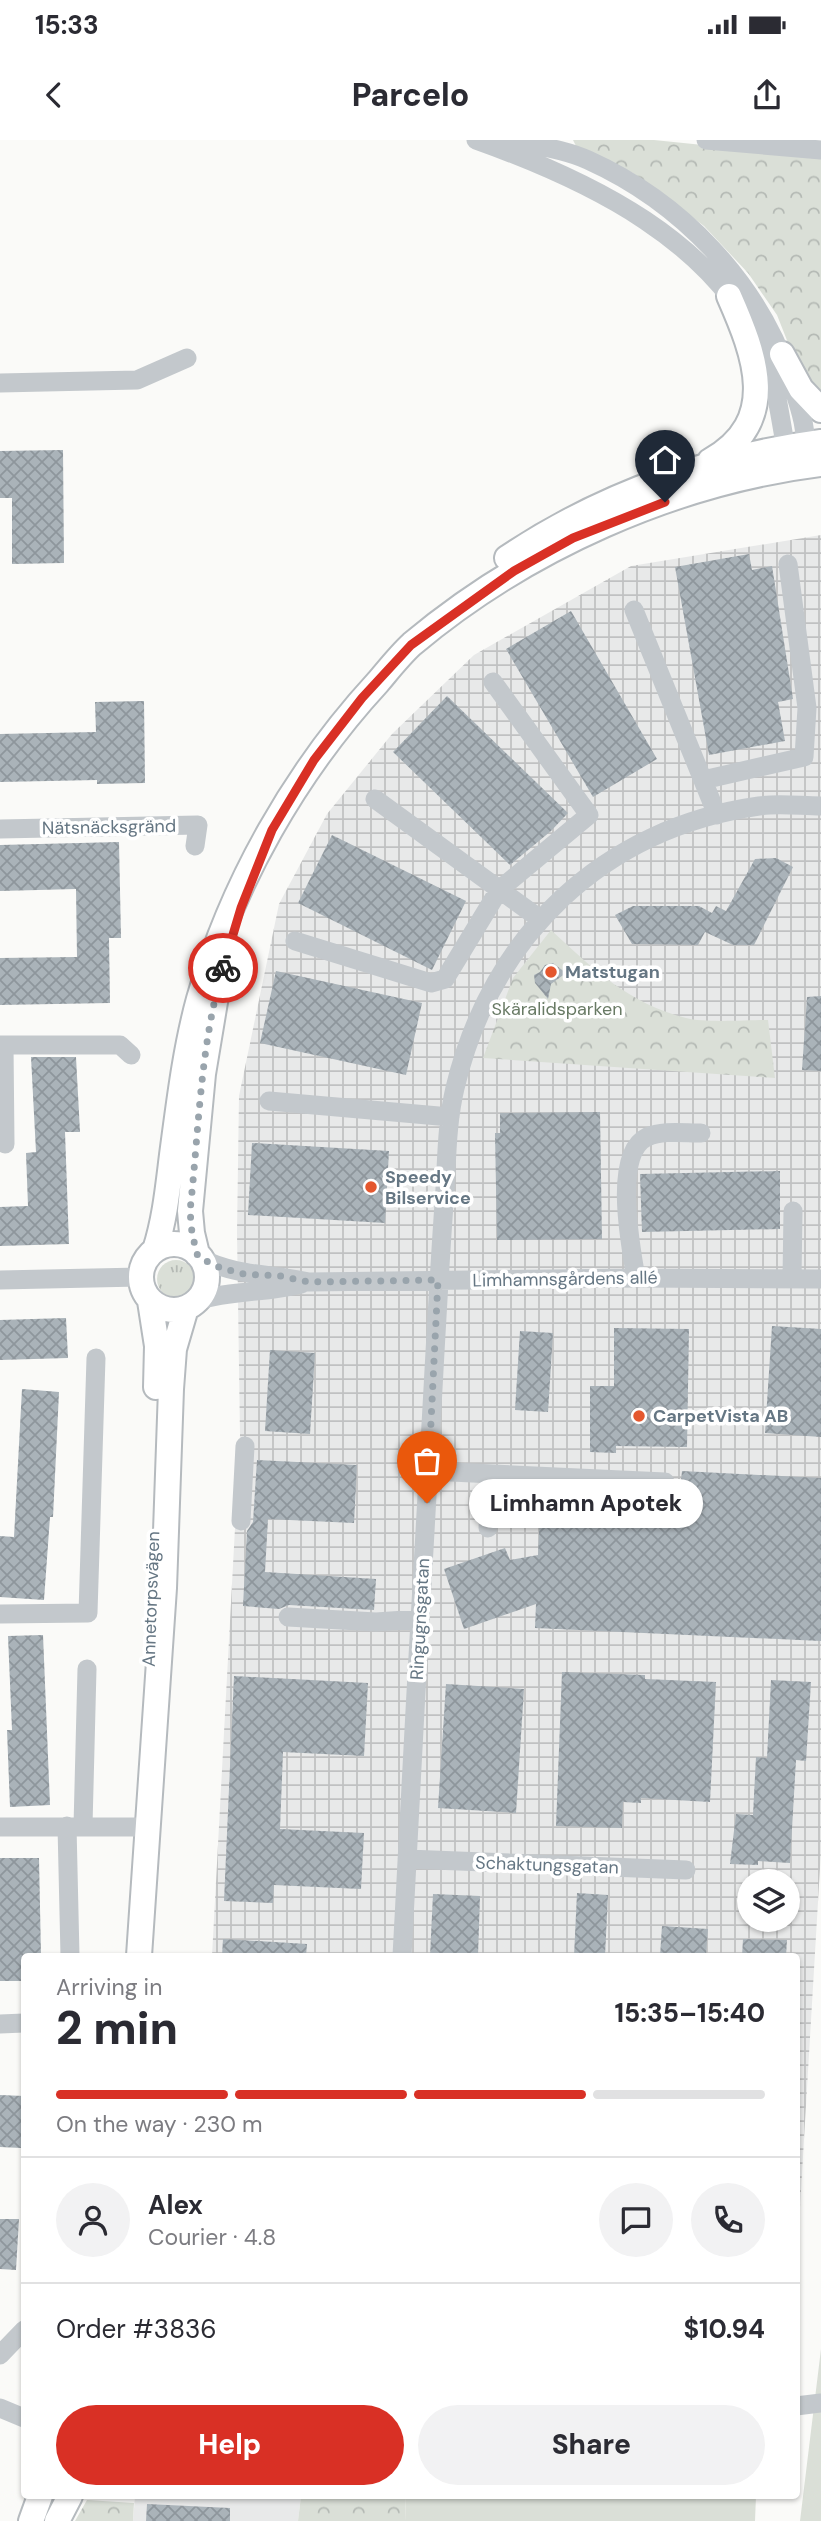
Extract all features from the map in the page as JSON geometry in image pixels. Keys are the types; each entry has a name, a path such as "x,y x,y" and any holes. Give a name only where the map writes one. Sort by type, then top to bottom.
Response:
{"main road":[{"path":"691,471 717,457 735,443 748,424 755,407 757,386 753,360 746,334 729,296"},
{"path":"782,354 801,389 821,410"},
{"path":"411,645 474,581 538,537 606,501 656,481 732,459 807,453"},
{"name":"Annetorpsvägen","path":"144,1898 142,1827 153,1586 157,1346 150,1301 143,1290 140,1277 146,1259 155,1250 165,1209 182,1078 198,1002 214,950 237,894 314,760 362,698 411,645 514,571 573,538 807,453"},
{"name":"Annetorpsvägen","path":"139,1953 163,1588 174,1349 192,1305 204,1290 207,1277 192,1233 190,1211 203,1074 218,988 241,908 272,830"},
{"path":"155,1250 173,1244 186,1247 199,1256"},
{"path":"150,1301 167,1310 192,1305"},
{"path":"31,2521 39,2499"},
{"path":"57,2521 68,2499"}],"street":[{"path":"476,140 586,159 643,189 679,215 742,285 782,354 807,453"},
{"path":"510,140 550,152 636,213 684,250 729,296 758,341 807,453"},
{"path":"706,140 821,150"},
{"path":"0,383 137,380 187,358"},
{"path":"703,780 804,757 807,708 788,564"},
{"path":"634,610 717,815"},
{"path":"295,941 431,983 445,979 499,890 589,815 492,682"},
{"path":"375,799 540,919"},
{"name":"Ringugnsgatan","path":"402,1953 438,1280 450,1116 467,1046 480,1011 516,951 540,919 582,879 618,853 685,823 717,815 761,806 821,806"},
{"name":"Nätsnäcksgränd","path":"0,829 198,825 195,846"},
{"path":"5,1144 2,1045 120,1045 131,1055"},
{"path":"269,1101 450,1116"},
{"path":"636,1278 625,1209 630,1160 643,1139 659,1133 701,1133"},
{"path":"792,1279 793,1211"},
{"name":"Limhamnsgårdens allé","path":"199,1256 221,1268 244,1274 280,1276 309,1282 821,1279"},
{"path":"0,1280 140,1277"},
{"name":"Limhamnsgårdens allé","path":"192,1305 220,1294 282,1289 309,1282"},
{"path":"0,1614 88,1613 96,1358"},
{"path":"241,1521 245,1446"},
{"path":"429,1471 665,1482"},
{"path":"488,1528 491,1474"},
{"path":"288,1617 376,1622 420,1619"},
{"path":"70,1953 75,1826 87,1669"},
{"path":"0,1828 142,1827"},
{"name":"Schaktungsgatan","path":"407,1859 687,1870"},
{"path":"0,2024 21,2023"},
{"path":"0,2355 21,2333"},
{"path":"800,2406 821,2403"},
{"path":"0,2407 21,2417"}],"shaded area":[{"path":"821,535 821,1851 800,2207 800,1953 212,1953 240,1435 237,1232 239,1096 279,904 327,814 392,734 474,655 631,566"},
{"path":"135,2499 301,2499 298,2521 133,2521"}],"green space":[{"path":"573,140 654,140 821,157 821,396 808,384 777,315 748,273 704,226 633,173 576,146"},
{"name":"Skäralidsparken","path":"551,930 612,983 665,1012 703,1020 768,1020 775,1078 483,1058 513,978"},
{"path":"176,1260 190,1265 195,1279 190,1293 176,1298 162,1293 157,1279 162,1265"},
{"path":"821,2349 821,2521 800,2521"},
{"path":"301,2499 406,2499 405,2521 298,2521"},
{"path":"406,2499 756,2499 755,2521 405,2521"},
{"path":"87,2500 134,2503 133,2521 75,2521"}],"building":[{"path":"63,450 64,563 12,564 12,498 0,498 0,451"},
{"path":"749,554 752,570 772,566 793,699 778,702 785,741 709,755 675,567"},
{"path":"571,611 657,759 593,797 506,649"},
{"path":"447,696 568,813 510,865 393,752"},
{"path":"144,701 145,783 97,784 97,780 0,782 0,734 96,732 95,702"},
{"path":"332,835 466,901 432,970 298,903"},
{"path":"119,842 121,938 109,938 110,1003 0,1005 0,958 77,957 76,889 0,891 0,845"},
{"path":"776,858 793,867 754,945 733,945 705,932 698,945 632,944 615,915 633,906 699,906 712,913 716,906 726,911 755,859"},
{"path":"553,963 566,973 551,984 548,999 535,983 534,975 545,965"},
{"path":"276,971 422,1003 406,1075 260,1043"},
{"path":"821,996 821,1071 802,1070 807,997"},
{"path":"31,1057 76,1057 80,1132 65,1132 69,1244 0,1246 0,1207 28,1206 26,1153 36,1152"},
{"path":"600,1112 602,1239 497,1240 495,1133 500,1133 500,1113"},
{"path":"252,1143 389,1151 385,1223 248,1215"},
{"path":"780,1171 780,1229 642,1232 640,1174"},
{"path":"66,1318 68,1358 0,1360 0,1320"},
{"path":"772,1326 821,1329 821,1437 765,1433"},
{"name":"CarpetVista AB","path":"614,1328 689,1329 687,1447 616,1446 616,1453 590,1452 590,1386 614,1386"},
{"path":"520,1331 553,1333 548,1412 515,1410"},
{"path":"270,1350 315,1353 310,1434 265,1431"},
{"path":"22,1389 59,1392 53,1517 50,1517 44,1600 0,1597 0,1536 14,1537"},
{"path":"257,1460 357,1465 354,1523 268,1519 265,1572 376,1579 374,1610 289,1605 279,1609 243,1606 247,1531 253,1522"},
{"path":"682,1471 821,1478 821,1641 535,1628 536,1604 464,1629 444,1569 505,1548 510,1560 538,1555 541,1488 665,1494 680,1490"},
{"path":"43,1635 50,1805 10,1807 7,1730 12,1730 8,1636"},
{"path":"562,1672 645,1675 645,1679 716,1682 710,1802 641,1798 641,1803 623,1802 622,1828 556,1826"},
{"path":"234,1676 368,1683 364,1756 283,1752 280,1829 364,1833 361,1889 274,1885 273,1903 224,1901"},
{"path":"771,1680 811,1682 806,1761 796,1760 790,1863 758,1861 758,1865 730,1864 736,1814 753,1815 756,1757 767,1758"},
{"path":"446,1684 524,1689 516,1813 438,1808"},
{"path":"0,1858 39,1858 41,1953 21,1953 21,1981 0,1981"},
{"path":"577,1893 608,1895 605,1953 574,1953"},
{"path":"433,1894 480,1896 478,1953 430,1953"},
{"path":"662,1926 708,1929 706,1953 660,1953"},
{"path":"223,1939 307,1944 306,1953 222,1953"},
{"path":"743,1939 787,1940 786,1953 742,1953"},
{"path":"0,2095 21,2096 21,2148 0,2147"},
{"path":"0,2219 19,2219 16,2270 0,2269"},
{"path":"147,2504 230,2508 230,2521 146,2521"}],"way so far":[{"path":"223,968 203,1074 190,1211 197,1254 221,1268 244,1274 280,1276 309,1282 438,1280 427,1503"}],"place":[{"name":"Matstugan","path":"551,972"},
{"name":"Speedy Bilservice","path":"371,1187"},
{"name":"CarpetVista AB","path":"639,1416"},
{"name":"Limhamn Apotek","path":"427,1503"}],"route":[{"path":"223,968 241,908 272,830 314,760 362,698 411,645 514,571 573,538 665,502"}]}
